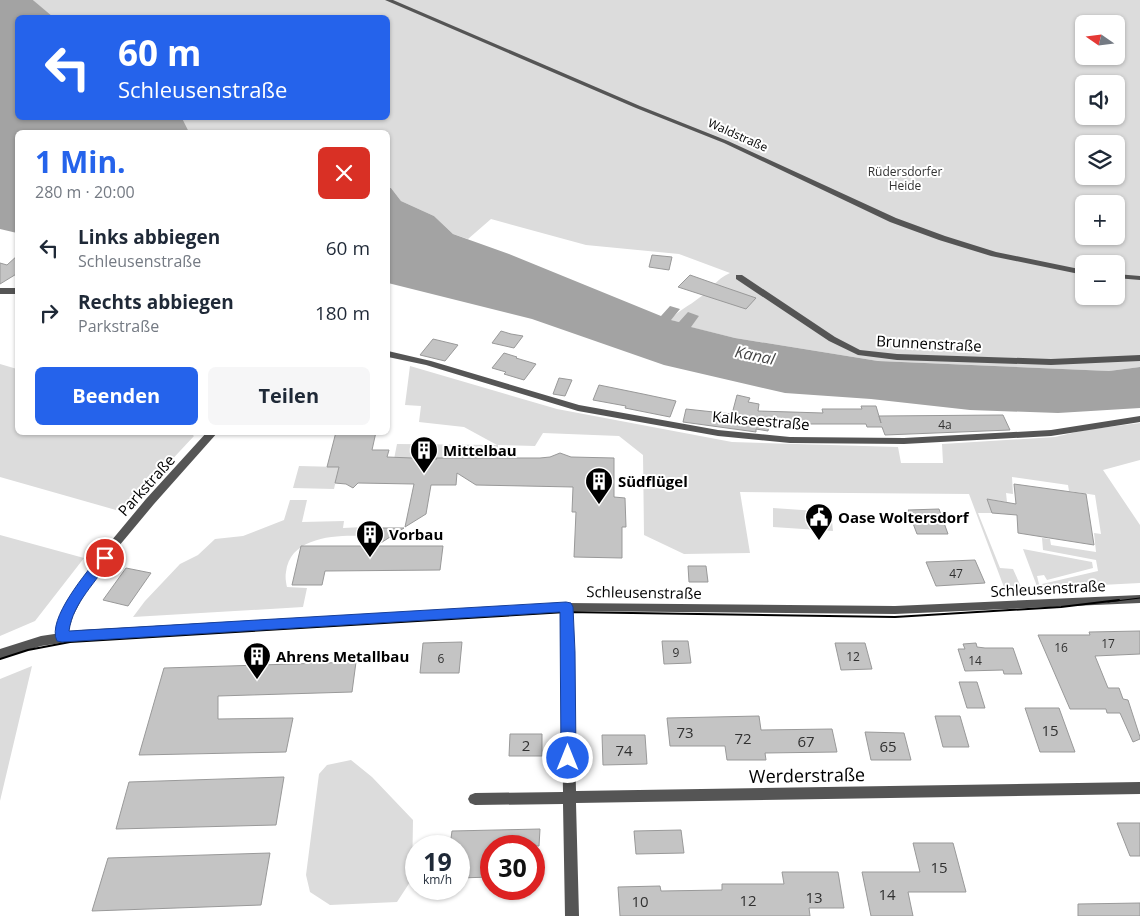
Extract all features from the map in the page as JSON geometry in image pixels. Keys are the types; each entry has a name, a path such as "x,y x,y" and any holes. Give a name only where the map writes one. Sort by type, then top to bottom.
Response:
{"street":[{"name":"Waldstraße","path":"388,0 638,107 726,142 893,220 994,254 1075,271"},
{"name":"Brunnenstraße","path":"739,277 832,339 858,352 897,357 1051,362 1140,358"},
{"path":"1125,277 1140,278"},
{"path":"0,291 15,291"},
{"name":"Kalkseestraße","path":"390,354 428,363 578,408 718,433 790,440 904,441 1041,434 1140,420"},
{"name":"Parkstraße","path":"62,637 64,622 71,605 126,529 211,435"},
{"name":"Schleusenstraße","path":"0,654 62,637 566,607 895,610 1140,599"},
{"path":"566,607 568,652 568,798 572,916"},
{"name":"Werderstraße","path":"475,799 1140,788"}],"green space":[{"name":"Rüdersdorfer Heide","path":"33,0 1140,0 1140,367 1109,371 878,361 735,338 690,327 699,316 679,322 670,320 703,295 721,278 730,273 679,254 586,245 491,219 468,239 453,234 434,216 401,201 390,188 390,130 188,130 183,120 390,120 390,15 50,15"},
{"path":"0,364 15,368 15,435 194,436 123,512 0,477"},
{"path":"410,366 557,409 732,442 898,447 901,463 943,463 942,444 1055,437 1085,430 1140,423 1140,460 1103,470 1140,525 1140,583 1043,588 1042,584 1098,571 1096,560 1043,550 1042,538 1050,539 1051,545 1096,552 1094,533 1101,534 1095,495 1069,491 1068,485 1012,477 1013,494 1006,493 1007,502 988,499 992,513 978,513 1000,568 1013,569 1022,589 1005,590 969,494 740,492 750,553 684,554 644,535 643,455 619,436 543,433 535,446 498,445 498,447 501,447 500,457 478,456 478,461 452,458 394,459 397,444 497,445 464,427 419,422 421,406 405,405"},
{"path":"299,466 339,467 334,489 293,488"},
{"path":"290,500 307,500 302,522 344,521 343,528 363,527 362,536 339,536 315,540 296,551 289,560 286,572 287,587 307,588 303,607 133,617 145,601 180,564 198,555 215,539 243,536 284,520"},
{"path":"773,508 831,512 833,531 773,527"},
{"path":"0,535 84,558 35,621 0,636"},
{"path":"1023,549 1092,562 1093,568 1047,580 1044,575 1037,576 1040,588 1038,589"},
{"path":"32,666 0,801 0,679"},
{"path":"351,760 372,777 413,820 413,835 405,835 405,890 397,902 330,905 310,892 306,875 319,774 327,765"}],"water":[{"path":"0,0 33,0 51,15 15,15 15,120 183,120 188,130 15,130 15,233 0,229"},
{"name":"Kanal","path":"390,188 401,201 434,216 453,234 509,254 661,316 670,306 680,309 671,320 679,322 688,312 699,316 691,327 735,338 878,361 1109,371 1140,367 1140,408 1058,413 970,410 871,399 785,393 664,365 532,319 390,284"}],"building":[{"path":"652,255 672,257 669,270 649,267"},
{"path":"15,258 15,275 0,284 0,263 7,265"},
{"path":"690,275 756,298 746,309 678,287"},
{"path":"501,331 523,336 514,348 492,343"},
{"path":"433,339 458,345 445,361 420,355"},
{"path":"504,353 536,364 524,380 504,374 506,372 492,368"},
{"path":"559,378 572,380 565,396 553,394"},
{"path":"599,385 676,401 670,417 625,408 626,406 593,400"},
{"path":"737,395 750,398 748,402 759,404 758,411 823,413 822,409 862,409 861,406 876,406 881,423 879,416 1003,415 1010,430 885,435 882,427 867,427 866,424 769,424 768,431 756,429 756,432 683,422 686,409 732,414"},
{"path":"335,435 375,435 372,450 389,450 387,457 437,459 435,458 540,458 560,453 571,457 614,458 614,497 625,498 626,527 622,527 622,558 574,557 576,512 572,512 573,487 476,485 457,473 456,485 431,485 426,514 405,527 414,484 358,483 353,488 346,484 335,483 339,467 327,467"},
{"path":"1014,484 1086,494 1094,545 1018,533 1017,515 992,513 987,499 1016,504"},
{"path":"939,509 948,534 917,534 908,510"},
{"name":"Vorbau","path":"366,528 404,528 376,546 443,546 440,570 325,571 322,585 292,585 301,546 362,546"},
{"path":"975,560 985,583 936,586 926,562"},
{"path":"688,566 706,566 708,582 689,582"},
{"path":"126,568 151,573 128,606 103,600"},
{"path":"1140,631 1140,654 1095,656 1108,688 1119,688 1123,699 1128,700 1140,737 1140,739 1133,742 1120,713 1107,713 1106,709 1070,709 1038,635 1090,635 1089,632"},
{"path":"662,641 688,641 691,663 664,664"},
{"path":"462,642 459,673 420,673 423,643"},
{"path":"835,643 865,643 872,669 841,670"},
{"path":"976,643 977,647 1013,648 1022,674 1004,674 1003,670 965,671 958,649 965,649 963,644"},
{"path":"356,662 352,692 218,696 218,719 293,718 286,752 139,755 164,668"},
{"path":"959,682 977,682 985,708 967,708"},
{"path":"1025,708 1059,708 1075,752 1040,752"},
{"path":"759,716 761,730 832,729 837,752 765,753 766,760 727,760 725,746 670,746 667,718"},
{"path":"935,716 960,716 969,747 943,747"},
{"path":"865,732 904,733 911,760 871,760"},
{"path":"510,734 542,734 542,756 509,756"},
{"path":"602,735 645,735 647,764 603,765"},
{"path":"284,777 276,825 116,829 129,782"},
{"path":"1117,823 1140,823 1140,856 1130,856"},
{"path":"540,829 540,835 480,835 480,877 470,878 470,835 451,835 452,831"},
{"path":"681,830 684,853 636,854 634,831"},
{"path":"913,843 953,843 966,892 908,892 913,916 871,916 862,872 920,872"},
{"path":"270,853 261,905 92,911 108,858"},
{"path":"782,872 838,872 844,908 809,908 810,916 620,916 618,887 660,886 661,891 722,890 722,884 784,884"},
{"path":"1140,903 1140,916 1078,916 1078,904"}],"tram line":[{"path":"1108,602 1140,598"},
{"path":"0,659 28,650 70,642 566,612 895,617 1061,607 1119,600"}],"place":[{"name":"Mittelbau","path":"424,474"},
{"name":"Südflügel","path":"599,505"},
{"name":"Oase Woltersdorf","path":"819,541"},
{"name":"Vorbau","path":"370,558"},
{"name":"Ahrens Metallbau","path":"257,680"}],"route":[{"path":"105,558 71,605 64,622 62,637 566,607 568,758"}]}
